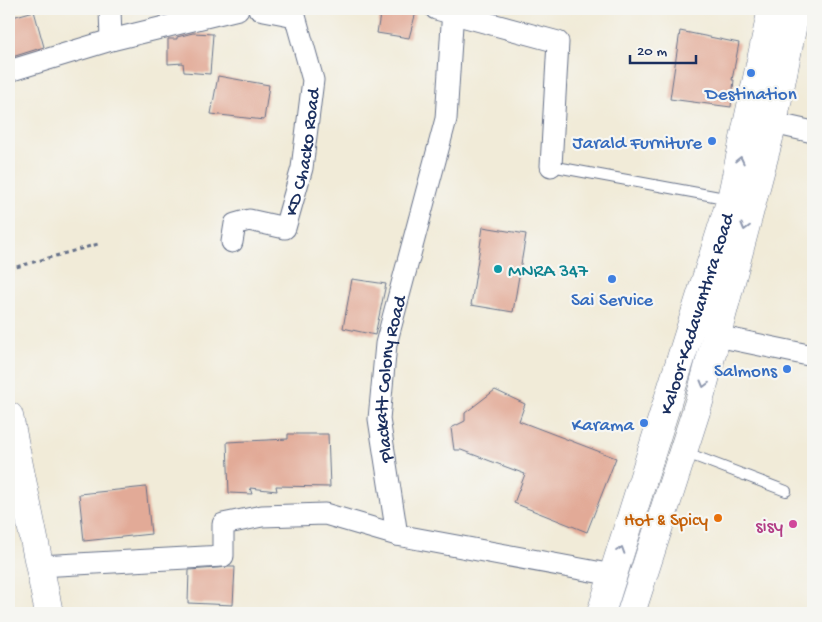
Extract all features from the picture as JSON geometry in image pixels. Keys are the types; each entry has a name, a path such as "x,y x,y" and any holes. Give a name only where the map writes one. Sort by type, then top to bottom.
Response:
{"main road":[{"name":"Kaloor-Kadavanthra Road","path":"601,613 731,199 772,9"},
{"name":"Kaloor-Kadavanthra Road","path":"631,613 683,452 717,336 773,123 796,9"},
{"path":"9,416 40,566 53,613"},
{"path":"613,575 640,585"}],"street":[{"path":"110,9 111,40"},
{"path":"9,72 111,40 238,9"},
{"name":"KD Chacko Road","path":"232,242 234,224 250,220 285,228 302,168 313,80 296,12 259,9"},
{"path":"447,10 558,42 551,166"},
{"name":"Plackatt Colony Road","path":"397,535 379,419 386,344 446,119 447,10"},
{"path":"773,123 813,132"},
{"path":"717,336 813,356"},
{"path":"40,566 223,556 223,524 262,516 325,514 397,535 613,575"}],"lane":[{"path":"551,166 731,199"},
{"path":"683,452 786,491"}],"path":[{"path":"9,269 98,244"}],"building":[{"path":"381,9 408,9 416,12 409,38 377,33"},
{"path":"34,11 44,47 9,58 9,18"},
{"path":"680,31 739,43 732,80 734,80 731,107 670,99"},
{"path":"193,33 213,34 210,74 184,72 183,63 168,64 168,39 177,39 177,37"},
{"path":"218,76 269,85 264,120 211,114"},
{"name":"MNRA 347","path":"483,227 526,234 513,312 471,305"},
{"path":"352,279 386,284 375,335 343,328"},
{"path":"495,390 525,404 519,421 616,458 587,532 514,503 525,474 461,450 454,450 451,428 465,421 465,413"},
{"path":"288,434 328,434 330,487 276,486 277,491 250,488 252,494 229,493 227,442 288,439"},
{"path":"146,487 151,534 84,541 79,494"},
{"path":"235,567 233,605 188,603 189,570"}],"place":[{"name":"Destination","path":"751,73"},
{"name":"Jarald Furniture","path":"712,141"},
{"name":"MNRA 347","path":"498,269"},
{"name":"Sai Service","path":"612,279"},
{"name":"Salmons","path":"787,369"},
{"name":"Karama","path":"644,423"},
{"name":"Hot & Spicy","path":"718,518"},
{"name":"sisy","path":"793,524"}]}
